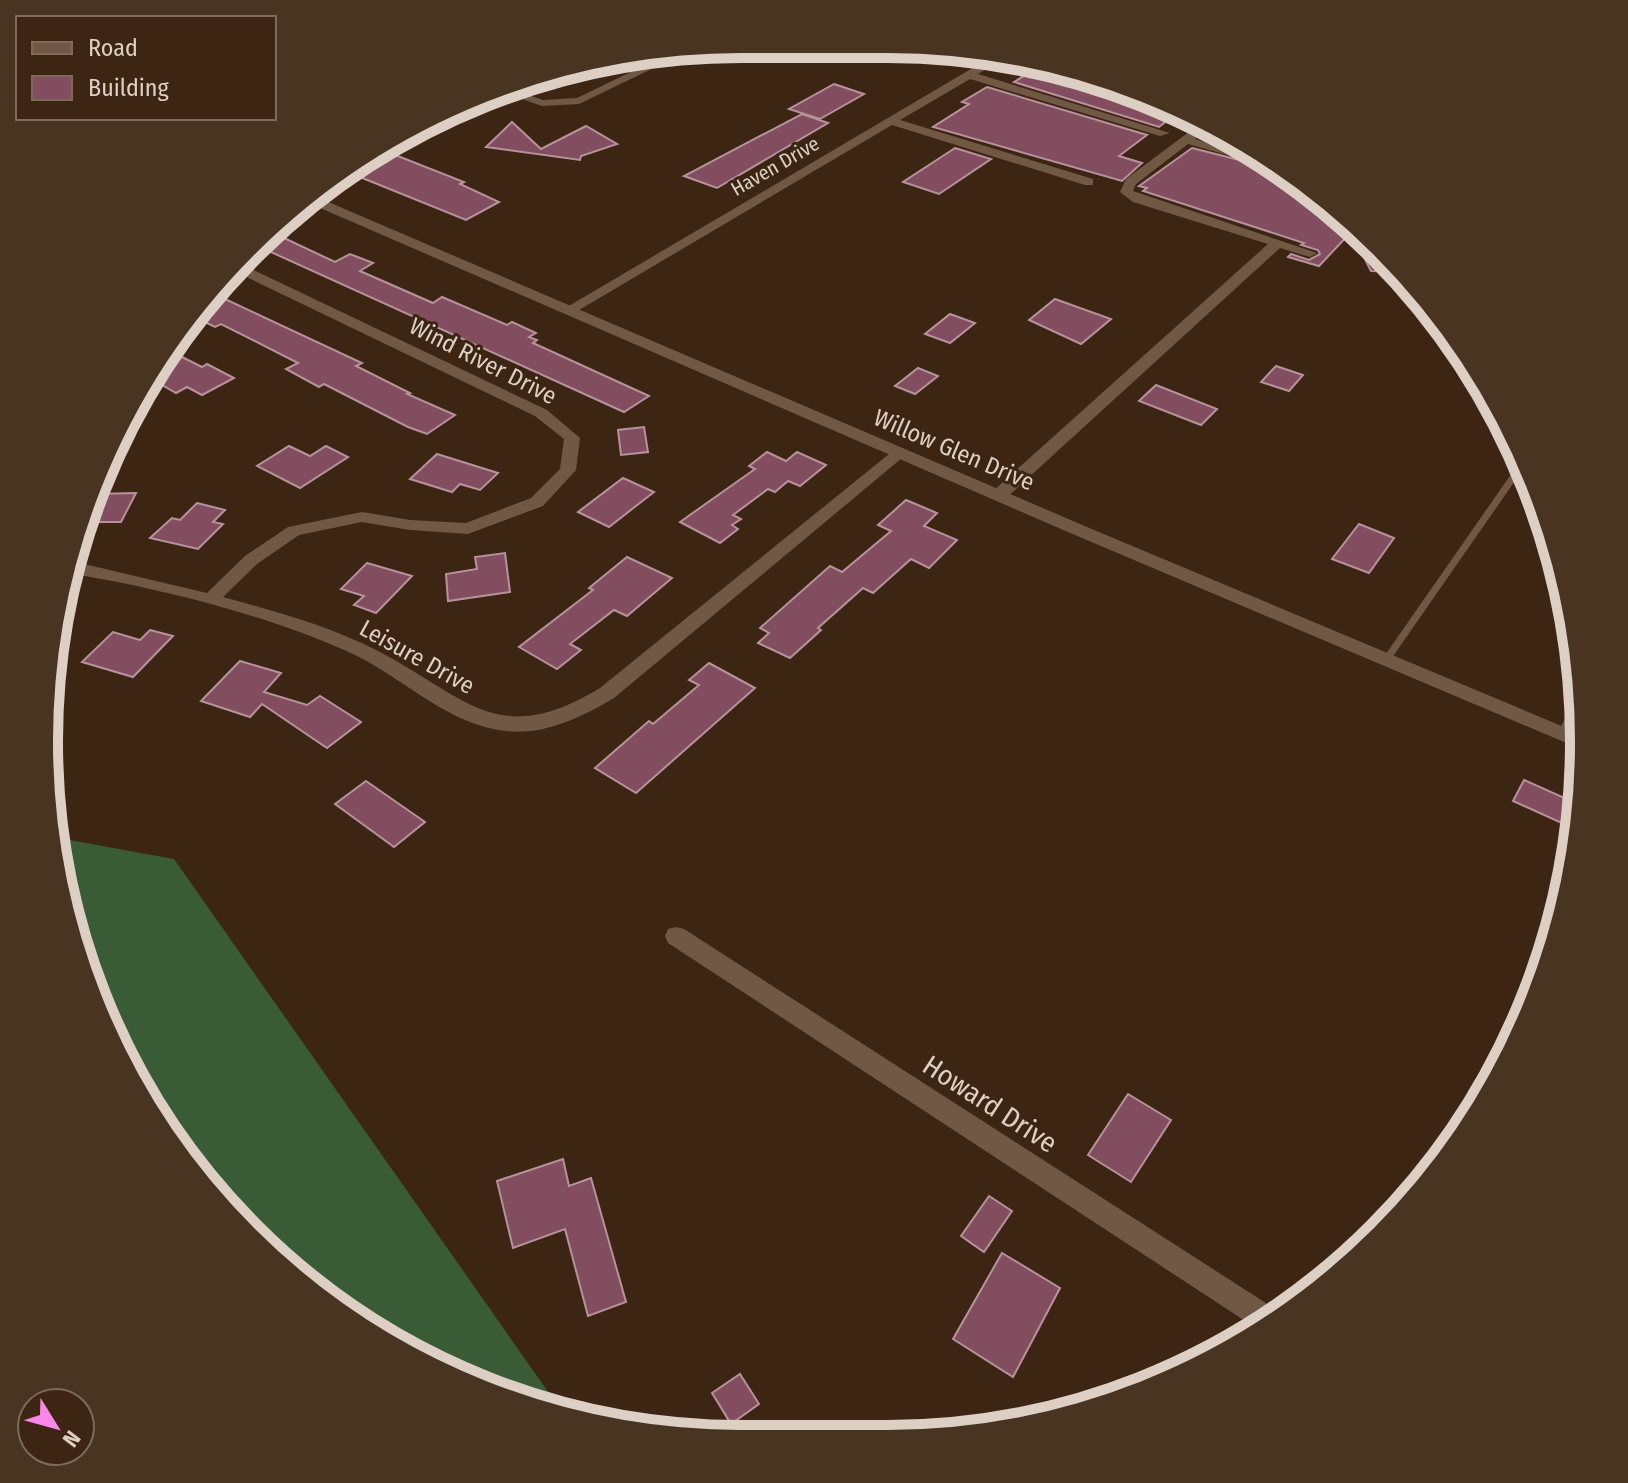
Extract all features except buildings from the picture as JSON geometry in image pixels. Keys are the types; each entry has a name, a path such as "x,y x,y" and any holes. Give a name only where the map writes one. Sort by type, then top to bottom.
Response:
{"street":[{"path":"519,95 542,103 579,101 658,63"},
{"name":"Haven Drive","path":"569,310 985,65"},
{"path":"969,75 1164,133"},
{"path":"891,121 1089,182"},
{"path":"1196,132 1130,182 1126,192 1138,199 1310,253"},
{"path":"1186,140 1235,154"},
{"name":"Willow Glen Drive","path":"320,203 1570,737"},
{"path":"999,495 1277,243"},
{"name":"Wind River Drive","path":"210,600 251,560 294,531 362,517 410,525 468,529 537,502 568,470 572,438 541,413 246,271"},
{"name":"Leisure Drive","path":"80,570 129,578 210,600 336,640 398,670 477,718 508,724 539,722 569,714 620,684 900,453"},
{"name":"Howard Drive","path":"676,936 1260,1314"}],"lane":[{"path":"1386,660 1515,474"}],"green space":[{"path":"65,839 174,859 553,1398 439,1355 362,1310 325,1284 258,1225 199,1158 173,1121 128,1044 110,1003 81,918"}]}
